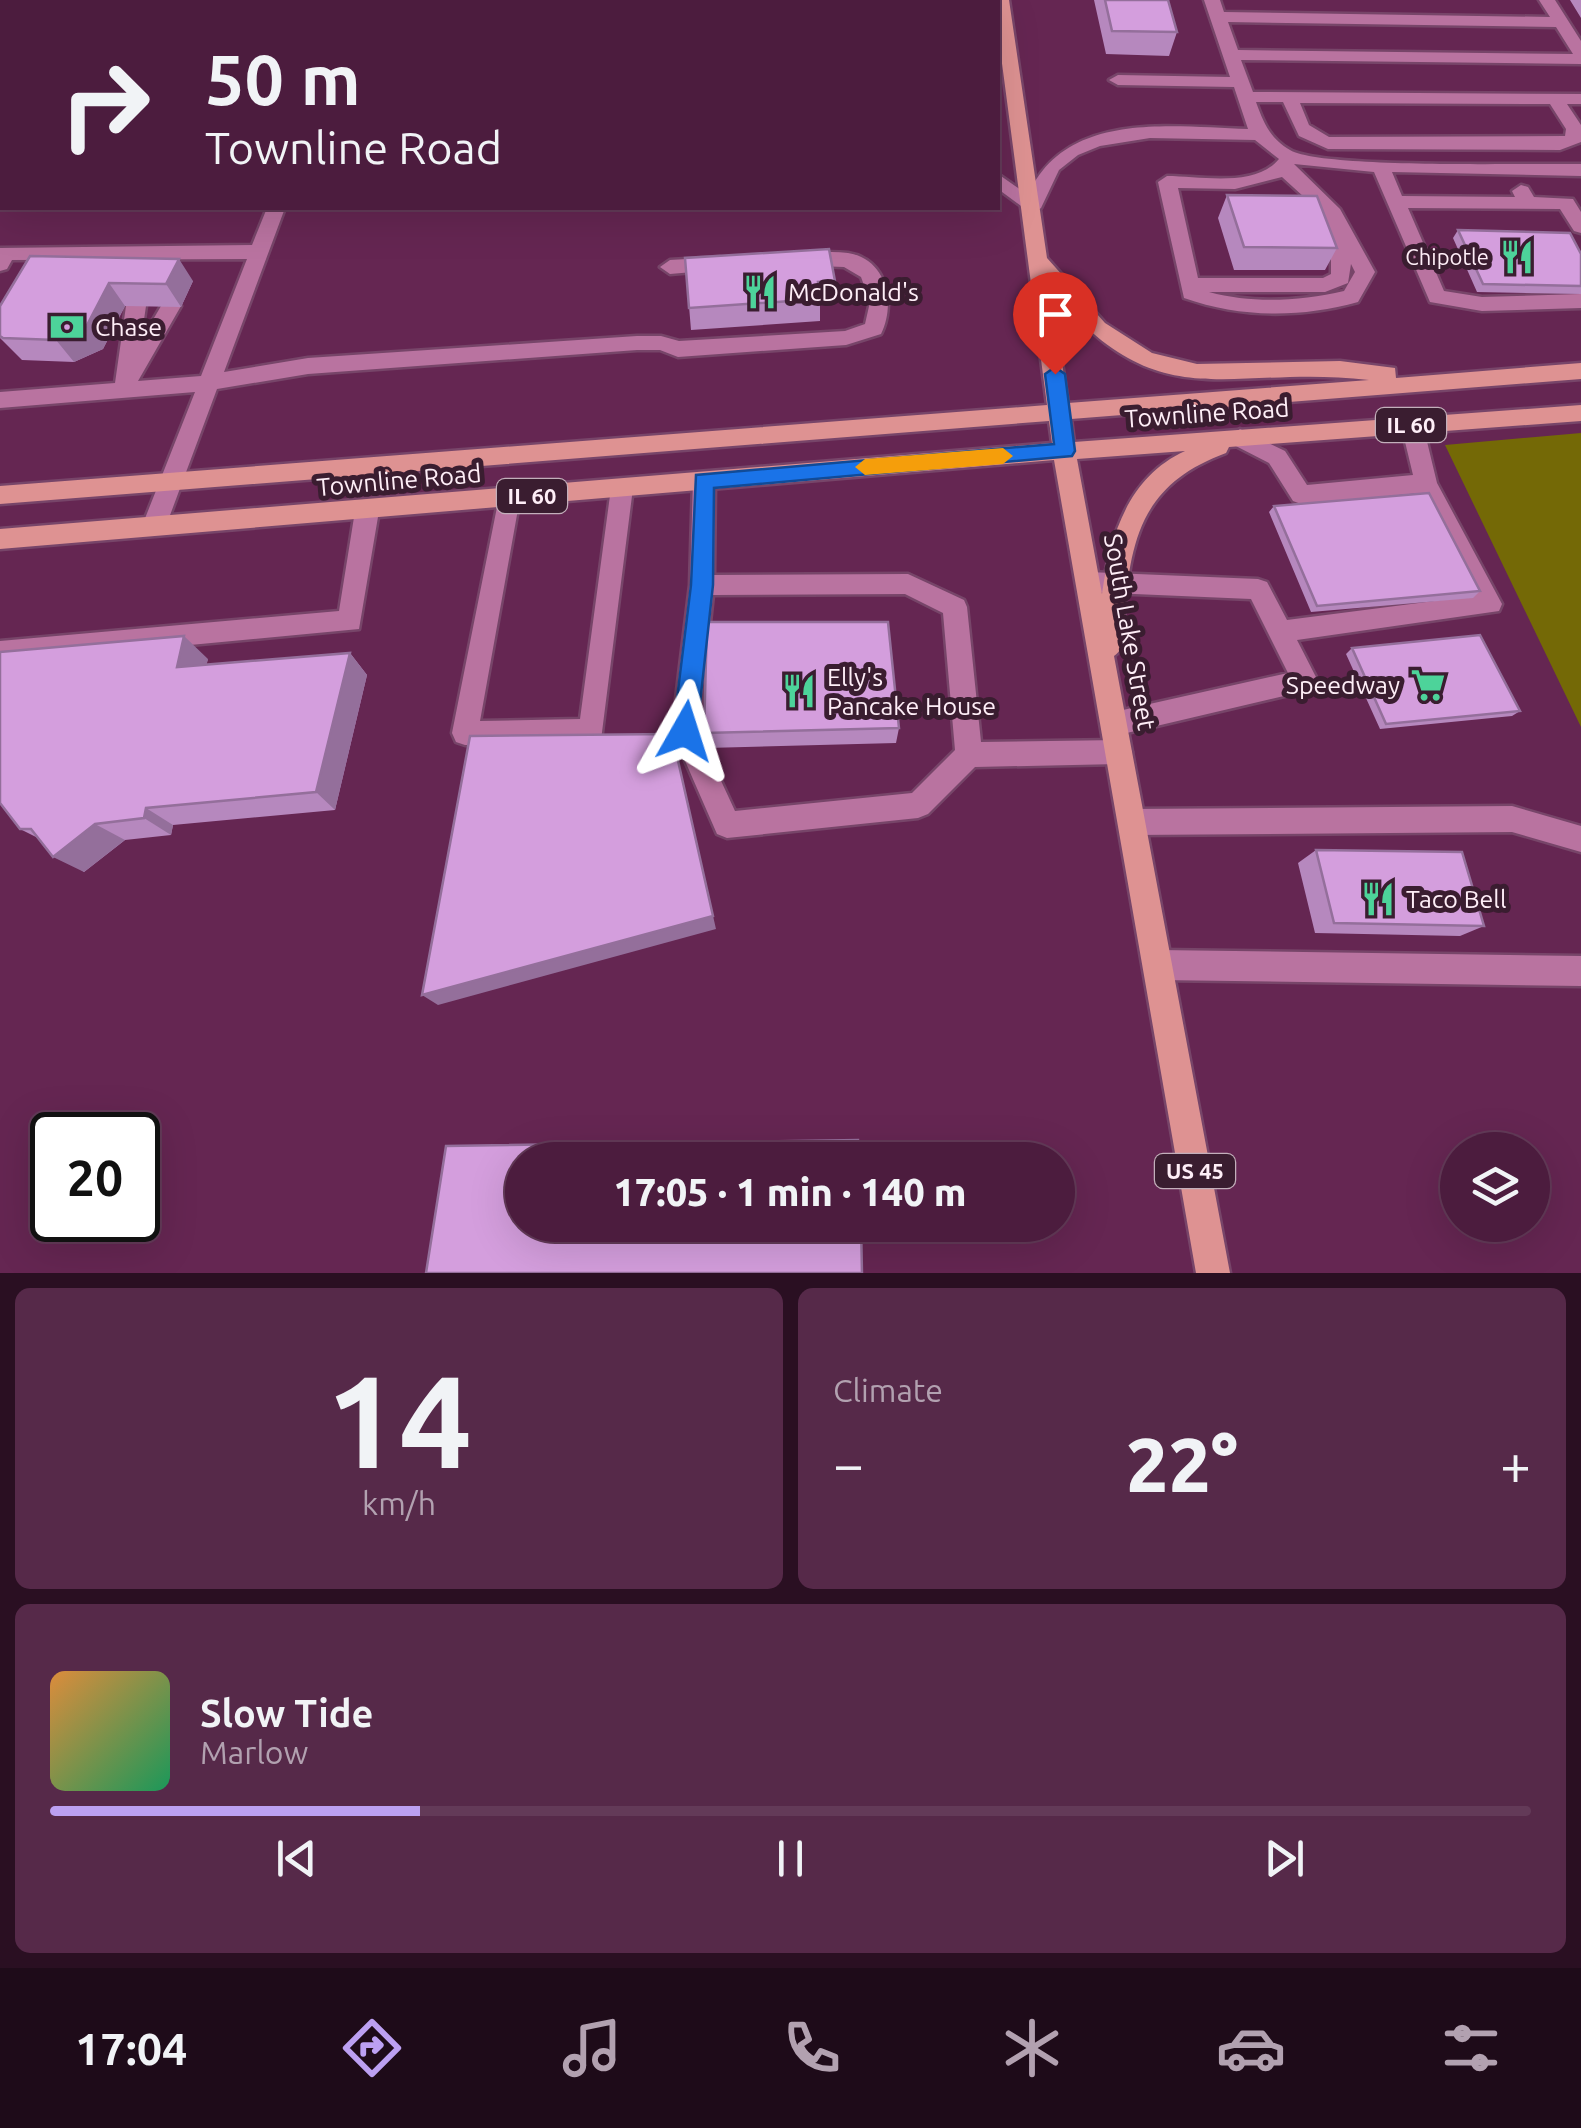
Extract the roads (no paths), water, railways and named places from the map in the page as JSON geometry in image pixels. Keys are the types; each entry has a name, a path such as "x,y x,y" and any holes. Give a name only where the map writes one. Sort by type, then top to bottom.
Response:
{"main road":[{"name":"South Lake Street","path":"1001,0 1004,70 1032,208 1064,451 1213,1273"},
{"path":"1040,263 1086,317 1120,346 1167,366 1208,374 1339,369 1446,381"},
{"name":"Townline Road","path":"0,495 1581,371"},
{"name":"Townline Road","path":"0,539 1581,412"},
{"path":"1107,681 1115,582 1136,514 1161,476 1194,456 1240,438"}],"lane":[{"path":"1547,0 1581,56"},
{"path":"1560,22 1215,8 1259,135 1287,164 1322,205 1341,260 1340,278 1325,285 1190,284 1167,182 1263,181 1287,164 1581,170"},
{"path":"1231,55 1581,56"},
{"path":"1118,80 1243,89 1290,98 1581,99"},
{"path":"1290,98 1300,130 1310,138 1348,144 1560,144 1574,139 1575,129 1556,100"},
{"path":"1000,182 1032,208 1052,167 1076,148 1111,135 1259,135"},
{"path":"1380,166 1438,297 1482,304 1581,301"},
{"path":"1508,167 1528,203"},
{"path":"1396,202 1566,203 1581,227"},
{"path":"154,526 275,210"},
{"path":"0,264 6,252 172,262 256,252"},
{"path":"0,400 208,384 308,366 661,343 678,348 846,338 874,329 880,302 870,272 848,260 780,266"},
{"path":"148,280 172,262"},
{"path":"669,272 743,268"},
{"path":"121,391 154,306 121,391"},
{"path":"1280,632 1490,604 1426,483 1412,425"},
{"path":"1240,438 1277,457 1302,495 1426,483"},
{"path":"704,480 702,585 685,731 727,825 918,805 969,755 1119,752"},
{"path":"508,498 464,733 592,731 622,488"},
{"path":"0,652 350,621 367,510"},
{"path":"1088,582 1258,589 1305,681 1114,724"},
{"path":"702,585 908,584 954,607 969,755"},
{"path":"1132,822 1512,820 1581,840"},
{"path":"1158,965 1581,971"}],"place":[{"name":"Chipotle","path":"1517,257"},
{"name":"McDonald's","path":"760,292"},
{"name":"Chase","path":"67,327"},
{"name":"Speedway","path":"1428,685"},
{"name":"Elly's Pancake House","path":"799,691"},
{"name":"Taco Bell","path":"1378,899"}]}
